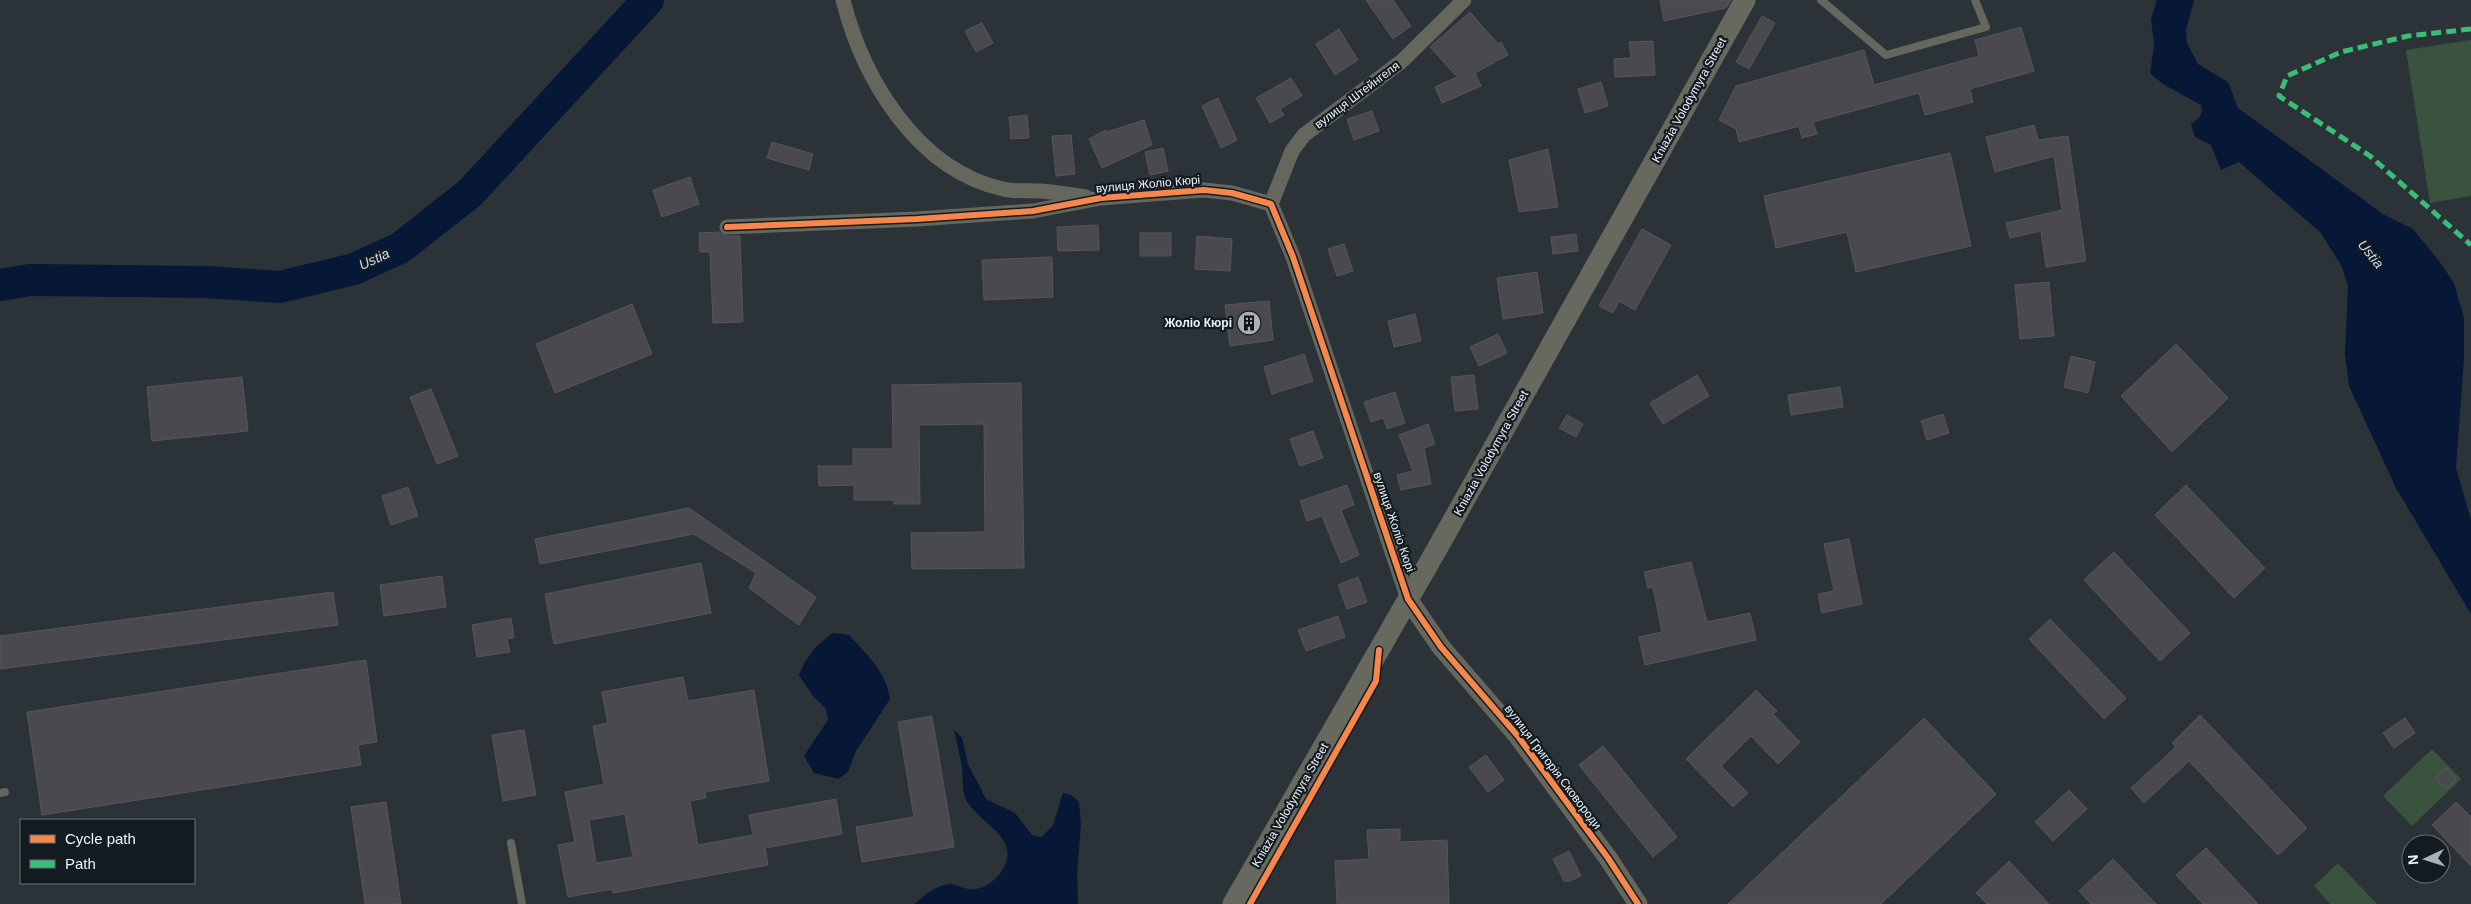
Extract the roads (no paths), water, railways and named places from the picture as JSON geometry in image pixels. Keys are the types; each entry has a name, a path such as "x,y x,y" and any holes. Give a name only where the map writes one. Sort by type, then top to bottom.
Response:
{"main road":[{"name":"Kniazia Volodymyra Street","path":"1233,904 1408,599 1745,0"}],"street":[{"path":"843,0 864,62 885,99 903,124 925,146 958,171 979,182 1004,190 1101,198"},
{"name":"вулиця Штейнгеля","path":"1271,204 1292,150 1304,135 1402,61 1464,0"},
{"name":"вулиця Жоліо Кюрі","path":"727,227 917,219 1032,211 1101,198 1204,190 1232,193 1271,204 1296,266 1408,599"},
{"name":"вулиця Григорія Сковороди","path":"1408,599 1441,647 1517,735 1608,858 1638,904"}],"lane":[{"path":"1821,0 1886,55 1986,27 1975,0"},
{"path":"512,843 522,904"}],"water":[{"path":"2157,0 2194,0 2186,30 2187,43 2198,64 2228,82 2238,108 2383,214 2413,229 2454,283 2464,318 2464,359 2456,468 2471,520 2471,614 2396,488 2349,386 2345,354 2348,286 2342,267 2321,233 2239,162 2221,170 2211,145 2195,137 2191,124 2199,118 2202,111 2201,105 2163,84 2150,73 2154,46 2151,19"},
{"path":"833,633 849,635 869,657 884,680 890,699 856,751 848,772 838,779 814,773 804,756 828,720 826,709 813,696 799,675 813,651"},
{"path":"954,730 962,738 968,764 986,799 1015,813 1032,835 1042,837 1053,825 1063,793 1071,795 1079,802 1081,825 1077,872 1078,904 915,904 940,886 953,884 974,889 984,886 993,881 1000,873 1007,857 1006,847 1001,837 969,804 964,794 962,768"}],"waterway":[{"name":"Ustia","path":"0,285 30,280 205,282 280,287 354,269 400,248 470,193 648,0"}],"place":[{"name":"Жоліо Кюрі","path":"1249,323"}]}
